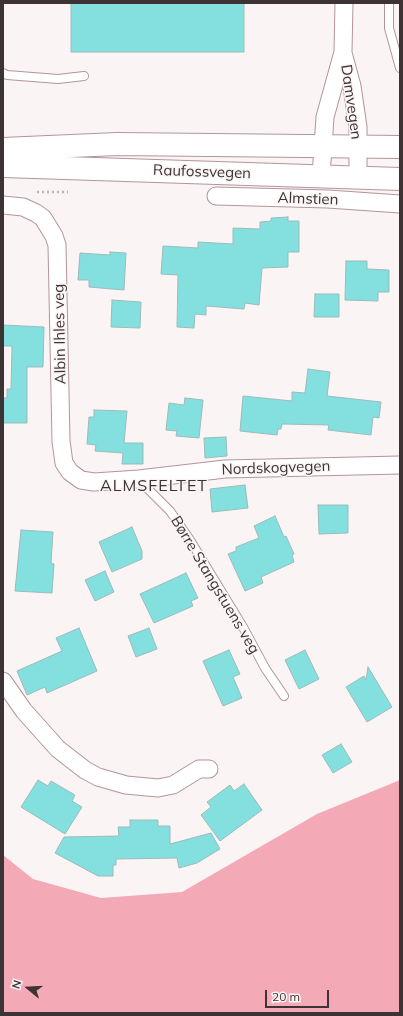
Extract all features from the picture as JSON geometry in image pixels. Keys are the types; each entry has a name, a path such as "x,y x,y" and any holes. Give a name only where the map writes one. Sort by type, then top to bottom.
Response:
{"main road":[{"name":"Raufossvegen","path":"3,149 117,144 358,145 400,147"},
{"name":"Raufossvegen","path":"3,166 400,179"}],"street":[{"name":"Damvegen","path":"321,176 325,117 343,52 344,3"},
{"name":"Damvegen","path":"343,52 352,86 358,128 358,177"},
{"name":"Almstien","path":"216,196 328,199 400,204"},
{"name":"Albin Ihles veg","path":"3,205 23,207 43,218 54,236 58,250 61,441 64,463"},
{"name":"Nordskogvegen","path":"64,463 70,472 81,480 94,482 139,479 225,469 400,465"},
{"path":"3,681 24,711 58,749 85,770 98,777 126,785 158,788 173,785 199,769 210,769"}],"lane":[{"path":"389,3 389,28 400,68"},
{"path":"3,73 58,79 84,76"},
{"name":"Børre Stangstuens veg","path":"139,479 170,511 190,540 265,668 284,696"}],"shaded area":[{"path":"400,780 400,1013 3,1013 3,855 33,879 101,898 182,892 317,814"}],"building":[{"path":"71,3 244,3 244,52 71,52"},
{"path":"288,217 288,221 299,221 299,252 288,252 288,267 262,268 259,305 245,303 244,309 206,306 206,315 195,314 194,328 177,327 178,275 161,274 163,246 198,248 198,242 233,244 233,228 260,229 260,222 271,221 271,218"},
{"path":"110,252 126,253 124,290 89,287 89,280 78,280 80,253 110,255"},
{"path":"346,261 367,261 367,269 389,270 389,292 378,292 378,301 345,300"},
{"path":"315,294 339,294 339,317 314,317"},
{"path":"112,300 141,302 140,328 111,327"},
{"path":"3,325 44,327 43,367 27,367 27,423 3,423 3,398 7,398 7,389 11,389 12,346 3,346"},
{"path":"308,369 330,372 327,396 381,402 379,418 373,417 371,435 328,430 329,425 282,424 281,429 278,429 277,435 240,431 243,396 292,401 292,392 305,393"},
{"path":"185,398 203,400 199,438 176,436 177,431 166,430 169,403 184,405"},
{"path":"94,410 127,411 124,443 143,443 143,464 122,464 123,453 95,451 96,445 87,444 89,417 94,417"},
{"path":"226,437 227,456 205,458 204,438"},
{"path":"245,485 248,508 212,512 210,489"},
{"path":"318,505 348,505 348,533 319,534"},
{"path":"275,516 284,537 286,536 294,554 292,555 294,562 261,577 263,583 245,591 228,554 236,551 236,547 259,538 254,526"},
{"path":"132,527 142,551 142,559 112,572 99,542"},
{"path":"21,530 53,532 51,563 54,564 52,593 15,591"},
{"path":"105,571 114,592 95,601 85,580"},
{"path":"186,573 198,598 191,601 193,606 154,623 140,594"},
{"path":"79,628 97,671 47,693 45,687 27,695 17,671 62,651 56,638"},
{"path":"149,628 157,649 136,657 128,636"},
{"path":"229,650 240,674 233,677 242,698 223,706 203,661"},
{"path":"305,650 319,679 299,689 285,660"},
{"path":"368,667 392,707 367,722 346,687 364,676 366,680"},
{"path":"341,744 352,762 333,773 322,755"},
{"path":"38,780 48,786 51,781 75,795 72,801 82,807 65,834 21,807"},
{"path":"244,784 262,810 220,841 201,815 211,807 207,802 230,785 234,791"},
{"path":"130,820 158,820 158,826 170,826 170,844 211,833 220,849 197,863 179,868 177,858 116,859 116,865 113,865 113,876 98,876 55,853 64,837 119,836 118,827 130,827"}],"district":[{"name":"ALMSFELTET","path":"154,486"}]}
